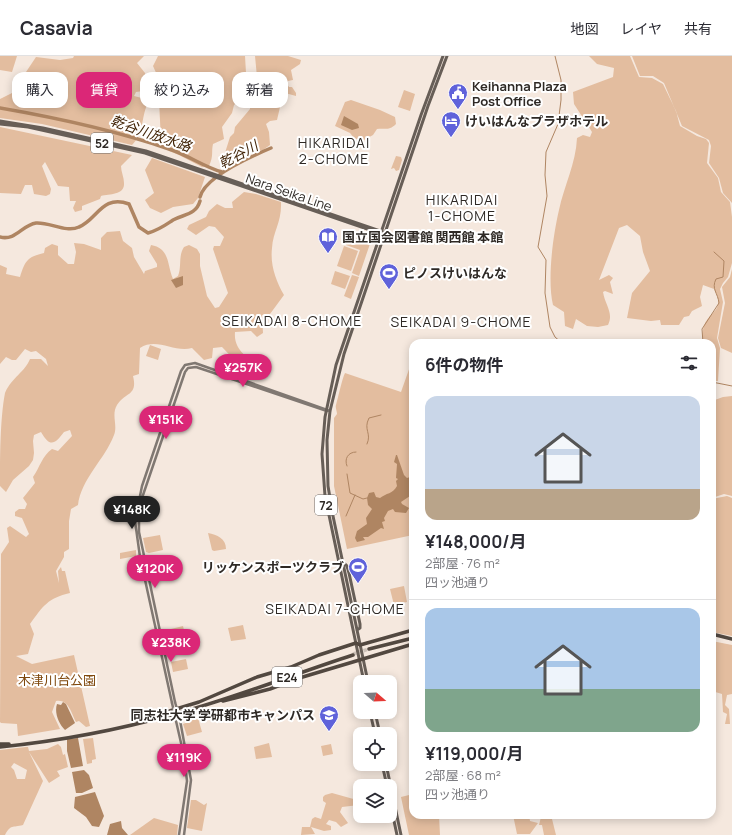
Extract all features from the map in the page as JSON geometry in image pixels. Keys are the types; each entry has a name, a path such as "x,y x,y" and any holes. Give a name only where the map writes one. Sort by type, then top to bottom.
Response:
{"highway":[{"path":"129,724 199,702 257,677 291,667 319,655 409,631"},
{"path":"716,637 732,640"},
{"path":"369,650 409,640"},
{"path":"176,714 270,689 287,682 409,645"},
{"name":"E24","path":"0,746 79,736 176,714 353,655 186,710 79,736"}],"main road":[{"path":"382,233 443,56"},
{"path":"382,233 448,56"},
{"name":"Nara Seika Line","path":"0,122 32,125 151,152 382,233"},
{"name":"72","path":"363,675 358,644 325,496 322,454 327,410 336,365 382,233"},
{"path":"184,835 191,780 180,720 174,702 140,558 135,521 142,486 181,371 185,365 195,363 327,410"},
{"name":"72","path":"327,410 326,456 328,486 357,630 358,644"},
{"path":"342,561 348,569 355,601 360,627 357,630"},
{"path":"350,597 355,601"},
{"name":"72","path":"361,659 366,675"},
{"path":"174,702 176,721 184,756 187,782 179,835"},
{"path":"387,771 401,835"},
{"path":"394,823 397,835"}],"green space":[{"path":"0,56 17,56 12,72 0,70"},
{"path":"74,56 144,56 137,63 144,72 140,72 140,91 136,92 134,96 140,98 140,108 146,108 139,136 132,145 42,124 0,118 0,99 12,93 12,108 68,108 68,72 26,72 36,57 60,60 73,58"},
{"path":"158,56 245,56 246,72 232,72 232,108 233,108 232,113 222,127 224,139 213,144 212,157 209,166 202,167 169,151 161,141 159,108 224,108 224,72 156,72 153,66"},
{"path":"255,56 288,56 301,60 300,64 291,70 293,80 288,81 288,72 257,72"},
{"path":"589,56 630,56 639,77 652,78 663,84 676,111 680,126 697,136 706,139 709,143 707,163 718,178 721,192 730,202 732,217 732,263 728,277 720,289 723,302 717,338 720,348 718,381 716,381 716,339 704,339 703,335 705,324 717,308 718,303 714,289 703,285 700,297 702,306 692,311 689,316 684,317 679,325 661,325 660,320 651,321 627,318 632,293 650,271 643,252 640,236 627,225 619,228 599,280 609,275 613,278 610,282 613,294 605,291 603,292 610,313 610,321 608,325 598,327 587,326 576,319 573,329 565,326 564,312 553,305 551,295 552,258 561,201 572,165 577,138 583,135 590,137 592,132 574,104 573,92 613,77 614,68 597,64"},
{"path":"632,56 732,56 732,203 723,193 719,178 709,163 711,146 709,140 682,126 664,83 653,76 640,76"},
{"path":"288,86 292,87 296,93 296,96 288,94"},
{"path":"404,90 415,94 410,111 398,107"},
{"path":"351,100 395,117 396,124 389,128 377,129 373,135 362,141 354,138 350,133 335,126 345,102"},
{"path":"280,108 277,120 270,121 266,124 269,132 270,145 263,150 247,152 228,165 225,164 224,156 230,137 234,133 235,127 250,109"},
{"path":"0,127 132,155 121,166 124,187 120,192 101,196 100,199 82,206 82,210 75,212 73,208 76,201 70,201 69,187 58,186 45,162 42,166 51,189 50,194 46,196 34,194 32,185 25,185 21,194 0,193"},
{"path":"396,156 401,157 402,160 399,170 396,171 394,168 391,169"},
{"path":"152,158 205,177 198,198 193,204 173,207 161,213 150,208 145,200 154,193 145,170"},
{"name":"木津川台公園","path":"244,192 256,194 281,202 280,215 273,242 272,261 274,273 284,295 270,314 262,315 263,333 257,337 251,331 235,332 237,346 253,365 258,379 246,372 222,347 213,348 212,358 204,360 192,348 179,349 153,344 140,348 139,374 133,376 134,387 130,393 120,401 115,409 114,435 110,444 88,478 80,496 78,505 71,509 69,521 69,549 64,552 64,557 56,571 59,583 58,571 61,567 62,571 65,571 70,593 56,597 43,608 30,624 34,634 28,654 16,656 32,664 74,655 90,726 86,727 79,721 76,722 67,704 56,701 52,712 60,729 18,736 17,724 0,722 1,554 9,542 7,528 10,526 26,537 29,534 22,518 15,516 15,512 19,509 25,509 27,504 23,498 35,483 33,477 43,458 52,449 58,451 72,436 70,430 64,432 55,441 50,442 41,432 34,435 33,460 29,466 13,480 6,492 0,486 1,427 5,393 11,383 28,364 30,359 41,359 48,366 46,359 36,351 31,352 25,349 16,360 6,357 0,364 0,265 7,268 6,274 20,277 25,263 30,258 44,253 45,248 52,244 58,246 58,255 68,264 74,264 76,252 74,243 84,244 101,250 101,238 107,232 120,231 123,241 132,248 134,257 144,274 145,271 157,267 157,264 149,251 151,245 157,247 165,253 173,279 178,276 181,254 184,247 189,245 197,249 200,254 200,266 207,296 215,308 219,307 228,293 213,249 214,246 220,246 224,237 215,227 209,226 196,235 187,229 189,225 206,217 209,211 217,204 225,208 233,208 232,202"},
{"path":"351,230 372,238 359,276 352,273 360,250 346,245"},
{"path":"344,246 358,251 351,271 337,266"},
{"path":"732,269 732,353 721,348 718,338 725,303 722,287 730,277"},
{"path":"335,271 350,276 345,289 331,284"},
{"path":"352,275 359,277 351,299 344,296"},
{"path":"150,345 161,349 158,360 146,356"},
{"path":"409,369 409,536 347,549 334,486 334,418 337,414 336,406 345,373 401,392"},
{"path":"732,396 732,496 724,494 716,497 716,400"},
{"path":"727,496 732,498 732,636 716,633 716,498"},
{"path":"208,533 218,536 223,540 226,545 226,549 212,550"},
{"path":"160,535 163,550 149,553 146,552 143,538"},
{"path":"136,550 136,556 120,559 120,553"},
{"path":"404,586 407,602 394,605 390,589"},
{"path":"243,625 246,639 231,641 228,628"},
{"path":"183,626 188,647 169,651 163,631"},
{"path":"716,642 732,645 732,694 727,695 725,705 729,709 730,724 725,724 727,714 723,712 722,694 716,692"},
{"path":"186,659 188,669 173,672 171,662"},
{"path":"198,718 202,732 187,736 183,724"},
{"path":"93,738 96,759 92,760 92,763 87,764 83,739"},
{"path":"269,743 272,757 256,759 254,747"},
{"path":"58,744 61,747 63,755 65,754 68,767 57,771 60,776 49,783 29,752 43,781 23,825 12,827 5,835 0,835 0,750 26,747 28,747 29,751 47,749","holes":["14,763 27,770 25,779 17,779 14,770 11,767"]},
{"path":"331,744 333,754 323,756 321,746"},
{"path":"332,793 353,799 353,806 342,807 340,812 348,823 341,827 336,822 329,820 326,824 331,826 331,830 324,831 311,827 315,834 301,835 302,827 310,827 312,819 315,817 321,819 326,803 323,801 323,797"},
{"path":"409,795 409,819 439,819 440,835 409,835 401,797"},
{"path":"191,800 196,800 204,805 207,803 202,831 187,828"},
{"path":"154,818 178,825 177,835 130,835"},
{"path":"514,819 530,819 530,821 538,823 530,834 517,834"},
{"path":"540,819 552,819 556,835 544,835 542,825 539,825"}],"shaded area":[{"path":"344,116 358,124 359,128 352,130 341,125"},
{"path":"183,276 183,285 176,288 171,280"},
{"path":"397,455 404,475 407,478 409,477 409,497 401,502 409,508 406,513 395,512 393,509 388,511 384,518 385,521 382,522 384,529 381,528 368,537 363,537 365,540 357,542 355,538 357,531 367,524 366,518 372,509 368,505 367,498 369,493 374,492 376,497 380,498 394,491 397,486 397,464 394,462"},
{"path":"63,702 66,704 75,723 65,730 59,722 56,711 57,704 61,705"},
{"path":"78,738 83,766 71,768 67,751 67,739"},
{"path":"84,770 89,775 93,788 82,793 76,793 72,772"},
{"path":"95,792 104,816 99,827 92,826 86,817 74,808 75,797"},
{"path":"121,821 122,828 128,835 107,835 110,824"}],"waterway":[{"path":"555,56 561,80 561,100 558,124 546,152 545,175 547,196 538,247 546,260 545,293 550,327 557,339"},
{"name":"乾谷川放水路","path":"0,108 64,120 128,136 176,152 222,172"},
{"name":"乾谷川","path":"200,197 204,189 211,182 230,168 271,148"},
{"name":"乾谷川","path":"0,237 10,237 31,224 36,223 74,229 85,224 101,209 112,202 129,204 139,227 148,233 173,220 193,212 200,201"},
{"path":"703,339 702,329 719,303 714,288 715,282 716,279 723,277 724,261 714,252"},
{"path":"716,383 732,386"},
{"path":"367,444 369,437 367,422 369,418 381,415"},
{"path":"347,466 347,456 353,452 356,452"},
{"path":"347,474 350,493 363,499 367,498"},
{"path":"346,516 355,495"}],"tunnel":[{"path":"353,654 369,649"}],"place":[{"name":"Keihanna Plaza Post Office","path":"458,110"},
{"name":"けいはんなプラザホテル","path":"451,138"},
{"name":"国立国会図書館 関西館 本館","path":"328,254"},
{"name":"ピノスけいはんな","path":"389,290"},
{"name":"リッケンスポーツクラブ","path":"358,584"},
{"name":"同志社大学 学研都市キャンパス","path":"329,732"}],"district":[{"name":"HIKARIDAI 2-CHOME","path":"334,150"},
{"name":"HIKARIDAI 1-CHOME","path":"462,208"},
{"name":"SEIKADAI 8-CHOME","path":"292,320"},
{"name":"SEIKADAI 9-CHOME","path":"461,321"},
{"name":"SEIKADAI 7-CHOME","path":"335,608"}]}
